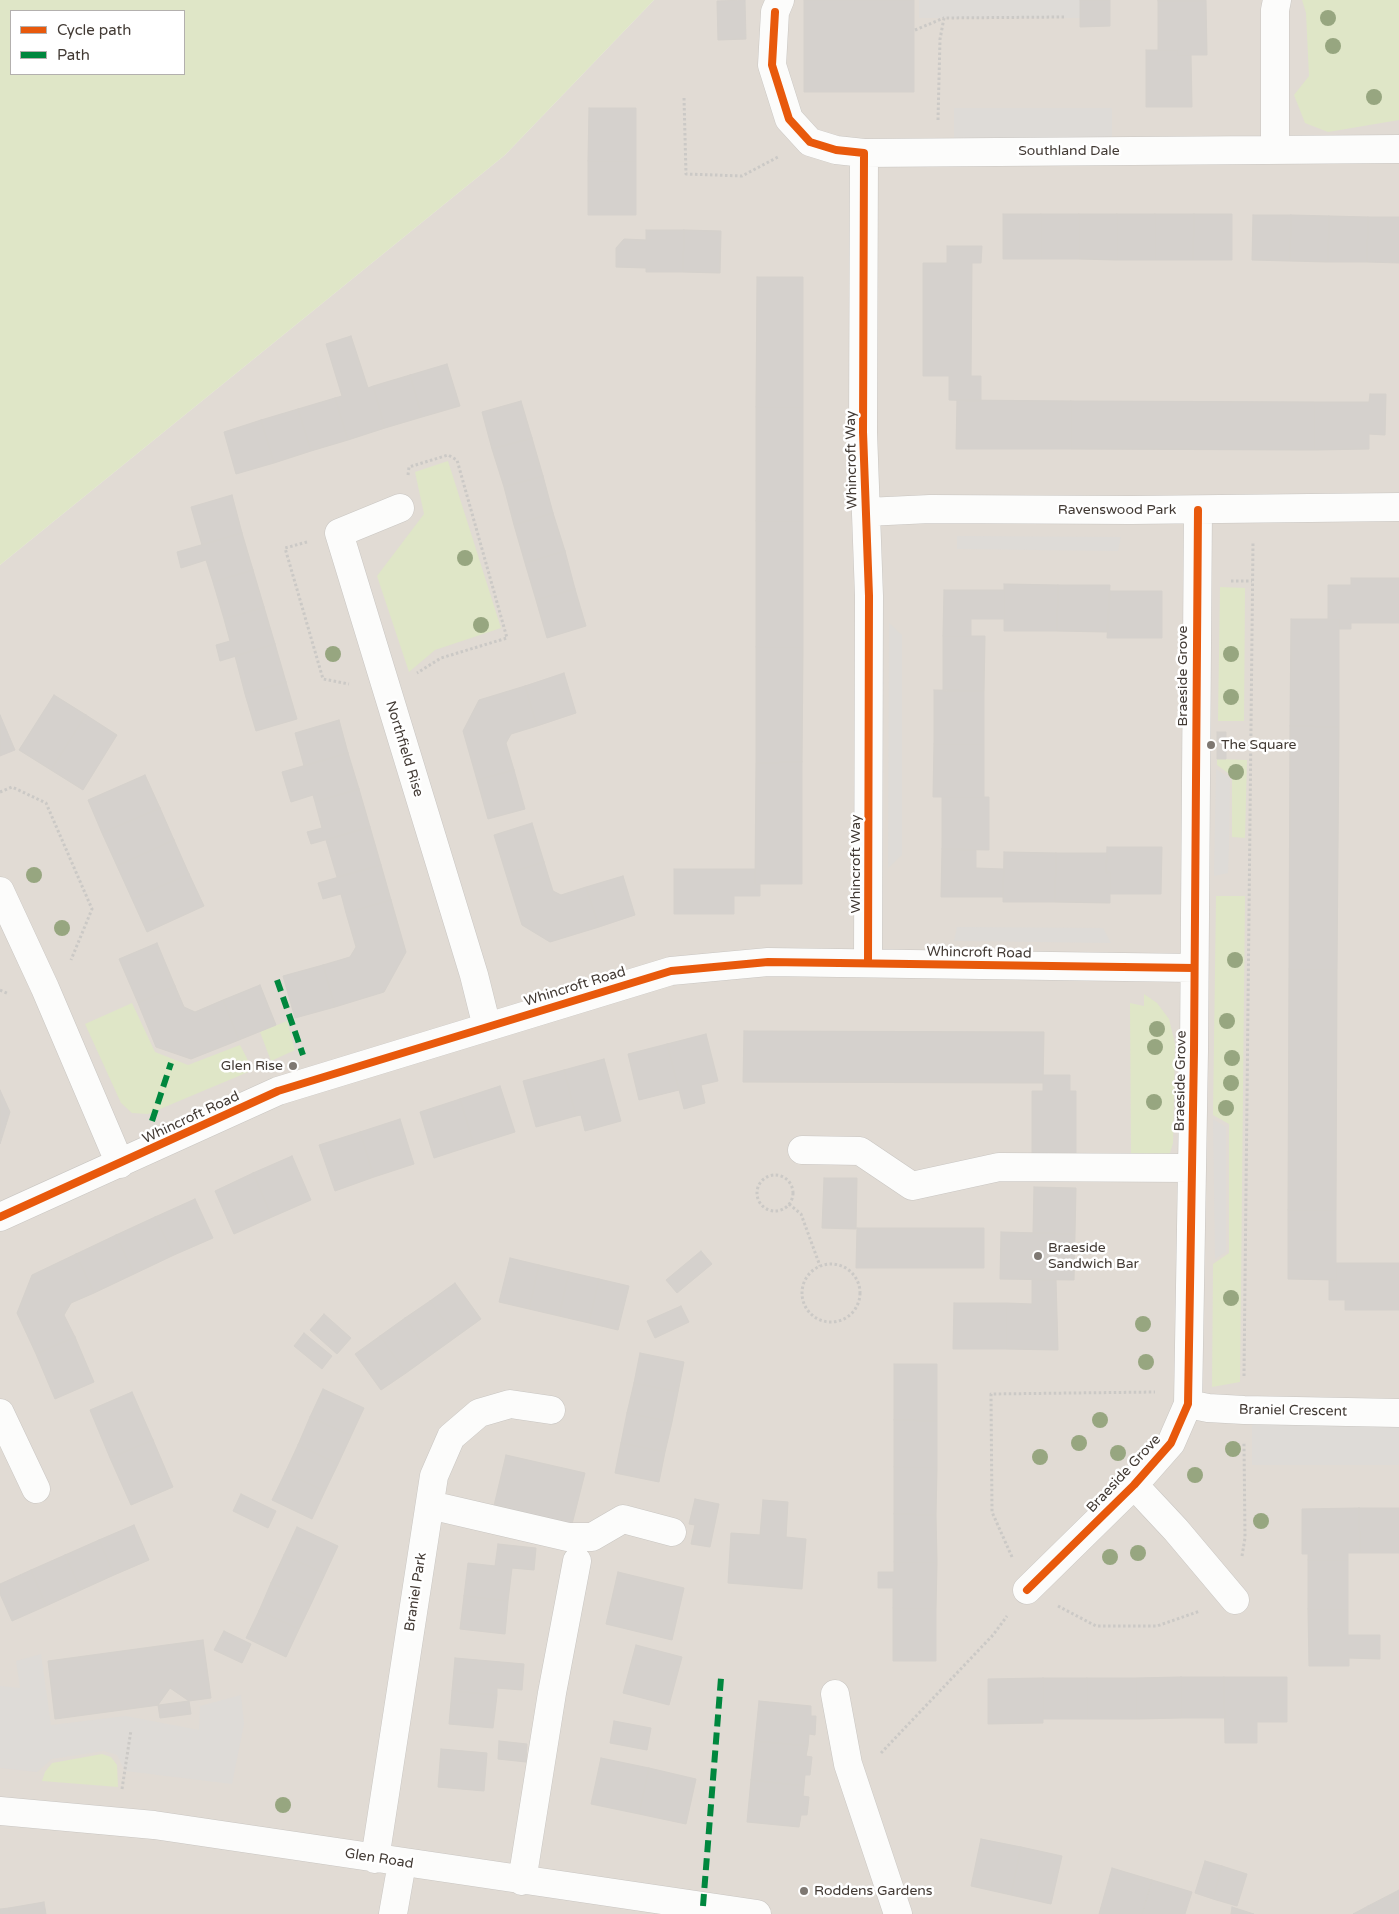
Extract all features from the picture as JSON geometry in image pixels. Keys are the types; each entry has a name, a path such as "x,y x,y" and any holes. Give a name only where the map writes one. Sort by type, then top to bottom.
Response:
{"street":[{"path":"1275,148 1275,10 1278,0"},
{"path":"777,6 772,66 789,119 810,142 836,150 864,153"},
{"name":"Southland Dale","path":"864,153 1275,148 1399,149"},
{"name":"Whincroft Way","path":"864,153 864,432 869,596 868,963"},
{"name":"Ravenswood Park","path":"866,512 930,509 1198,510 1252,507 1399,507"},
{"name":"Northfield Rise","path":"400,508 339,533 474,975 487,1027"},
{"name":"Braeside Grove","path":"1027,1590 1134,1485 1171,1444 1188,1398 1198,510"},
{"path":"0,891 45,988 120,1164"},
{"name":"Whincroft Road","path":"0,1217 278,1091 671,971 768,962 1194,968"},
{"path":"802,1150 860,1151 912,1186 998,1167 1191,1168"},
{"name":"Braniel Crescent","path":"1188,1398 1208,1408 1399,1413"},
{"name":"Braniel Park","path":"375,1859 434,1476 451,1437 480,1413 510,1404 551,1410"},
{"path":"0,1413 36,1489"},
{"name":"Braeside Grove","path":"1134,1485 1176,1530 1234,1600"},
{"path":"430,1505 568,1537 592,1536 623,1519 672,1532"},
{"path":"522,1881 552,1693 577,1561"},
{"path":"835,1694 848,1764 898,1914"},
{"name":"Glen Road","path":"0,1811 154,1825 715,1911 757,1914"},
{"path":"393,1914 402,1863"}],"path":[{"path":"915,30 944,18 1064,17"},
{"path":"938,125 940,39 944,18"},
{"path":"684,98 686,174 742,176 810,142"},
{"path":"400,508 410,468 448,455 457,460 507,638 441,658 418,670 415,677"},
{"path":"1188,1398 991,1394 992,1512 1027,1590 1096,1626 1157,1626 1234,1600 1244,1538 1253,542 1262,538"},
{"path":"1227,581 1252,581"},
{"path":"0,792 12,787 46,803 92,909 67,968"},
{"path":"779,1175 784,1177 793,1192 789,1204 779,1210 767,1209 758,1201 758,1184 767,1176 779,1175"},
{"path":"789,1204 801,1214 820,1266"},
{"path":"829,1263 839,1265 855,1276 860,1285 858,1305 852,1313 835,1323 816,1319 804,1305 802,1287 811,1270 820,1266 829,1263"},
{"path":"876,1757 993,1634 1027,1590"},
{"path":"120,1795 131,1730"}],"shaded area":[{"path":"654,0 1399,0 1399,1914 0,1914 0,565 505,155"},
{"path":"919,0 1080,0 1080,18 919,18"},
{"path":"954,108 1112,108 1112,138 954,138"},
{"path":"957,536 1121,537 1118,551 957,549"},
{"path":"889,623 902,635 902,855 888,868"},
{"path":"1216,769 1230,778 1229,845 1228,873 1214,876"},
{"path":"957,927 1103,928 1111,943 954,941"},
{"path":"1213,1119 1226,1127 1226,1252 1215,1259"},
{"path":"1252,1410 1399,1413 1399,1465 1252,1465"},
{"path":"41,1654 51,1725 126,1716 199,1730 200,1706 241,1695 244,1724 232,1784 125,1771 117,1755 104,1751 52,1759 37,1772 0,1768 0,1686 20,1688 16,1661"}],"green space":[{"path":"0,0 654,0 505,155 0,565"},
{"path":"1302,0 1399,0 1399,120 1328,132 1305,123 1294,95 1309,76 1306,13"},
{"path":"448,461 501,628 435,650 409,672 377,576 424,514 415,472"},
{"path":"1220,587 1245,588 1244,721 1218,721"},
{"path":"1217,759 1247,760 1245,838 1232,837 1232,776 1217,765"},
{"path":"1216,896 1245,896 1240,1382 1212,1387 1213,1264 1229,1253 1229,1124 1213,1115"},
{"path":"1144,994 1157,1003 1169,1019 1175,1044 1173,1143 1170,1153 1157,1158 1131,1159 1130,1003 1144,1006"},
{"path":"132,1003 155,1052 188,1065 240,1045 253,1070 148,1114 132,1113 121,1103 85,1024"},
{"path":"287,1021 295,1050 271,1061 260,1032"},
{"path":"102,1754 111,1757 117,1765 118,1787 42,1781 45,1772 52,1763"}],"building":[{"path":"745,0 746,39 718,40 717,1"},
{"path":"804,0 914,0 914,92 804,92"},
{"path":"1080,0 1110,0 1110,26 1080,27"},
{"path":"1206,0 1206,1 1158,1"},
{"path":"1158,1 1206,1 1207,55 1177,55 1177,50 1158,50"},
{"path":"1146,50 1177,50 1177,55 1191,55 1192,107 1146,107"},
{"path":"589,108 636,108 636,161 588,161"},
{"path":"588,161 636,161 636,215 588,215"},
{"path":"1003,214 1041,214 1041,259 1003,259"},
{"path":"1041,214 1079,214 1079,259 1041,259"},
{"path":"1079,214 1117,214 1117,260 1079,259"},
{"path":"1117,214 1155,214 1155,260 1117,260"},
{"path":"1155,214 1194,214 1193,260 1155,260"},
{"path":"1194,214 1232,214 1232,260 1193,260"},
{"path":"1253,215 1291,215 1290,261 1252,260"},
{"path":"1291,215 1329,216 1328,262 1290,261"},
{"path":"1329,216 1368,217 1367,262 1328,262"},
{"path":"1368,217 1399,217 1399,263 1367,262"},
{"path":"646,230 684,230 683,272 646,272 646,268 616,267 616,248 624,239 646,240"},
{"path":"684,230 721,231 720,273 683,272"},
{"path":"947,246 982,246 981,263 972,263 971,376 981,376 981,401 949,400 949,376 923,376 923,263 947,263"},
{"path":"757,277 803,277 803,407 756,407"},
{"path":"351,336 368,388 373,386 385,428 348,440 335,398 342,396 326,344"},
{"path":"447,364 460,406 422,417 410,375"},
{"path":"410,375 422,417 385,428 373,386"},
{"path":"1370,394 1386,394 1385,435 1369,434 1369,449 1314,450 1314,402 1369,402"},
{"path":"335,398 348,440 311,451 298,409"},
{"path":"957,400 1071,401 1071,449 956,449"},
{"path":"521,401 532,438 492,449 482,412"},
{"path":"1071,401 1314,402 1314,450 1071,449"},
{"path":"756,407 803,407 803,521 756,521"},
{"path":"298,409 311,451 274,463 261,420"},
{"path":"261,420 274,463 236,474 224,432"},
{"path":"532,438 543,476 504,487 492,449"},
{"path":"543,476 553,513 514,525 504,487"},
{"path":"232,495 242,533 202,545 191,507"},
{"path":"553,513 565,551 525,563 514,525"},
{"path":"756,521 803,521 803,647 756,647"},
{"path":"242,533 253,570 213,582 206,560 181,568 177,552"},
{"path":"565,551 575,589 536,600 525,563"},
{"path":"253,570 264,607 224,619 213,582"},
{"path":"1351,578 1399,578 1399,623 1351,623 1351,629 1339,629 1339,619 1328,619 1328,585 1351,585"},
{"path":"1004,584 1058,585 1057,631 1004,631"},
{"path":"1058,585 1110,585 1107,632 1057,631"},
{"path":"575,589 586,626 547,638 536,600"},
{"path":"944,590 1004,590 1004,619 971,619 971,636 943,636"},
{"path":"1110,591 1162,591 1162,638 1107,638"},
{"path":"264,607 275,644 220,661 216,645 230,641 224,619"},
{"path":"1291,619 1339,619 1339,727 1290,726"},
{"path":"943,636 985,636 984,691 943,691"},
{"path":"275,644 286,682 245,694 235,656"},
{"path":"756,647 803,647 802,762 756,763"},
{"path":"564,673 576,713 537,726 525,686"},
{"path":"286,682 297,719 256,731 245,694"},
{"path":"525,686 537,726 511,734 506,743 514,770 477,780 463,731 479,700"},
{"path":"934,690 984,691 984,744 934,744"},
{"path":"54,695 86,715 51,770 19,750"},
{"path":"0,715 15,750 0,756"},
{"path":"86,715 117,735 83,790 51,770"},
{"path":"339,720 348,753 304,766 295,733"},
{"path":"1290,726 1339,727 1337,969 1289,969"},
{"path":"1217,732 1226,732 1226,759 1217,759"},
{"path":"934,744 984,744 984,797 933,797"},
{"path":"348,753 359,789 315,802 313,795 291,802 282,772"},
{"path":"802,762 802,884 755,884 756,763"},
{"path":"514,770 525,809 488,819 477,780"},
{"path":"145,775 160,808 102,833 88,800"},
{"path":"359,789 370,827 311,844 307,832 322,828 315,802"},
{"path":"942,797 989,797 989,850 942,849"},
{"path":"160,808 174,840 117,866 102,833"},
{"path":"532,823 544,862 506,874 494,835"},
{"path":"370,827 381,865 337,877 326,840"},
{"path":"174,840 189,874 132,899 117,866"},
{"path":"1107,847 1162,847 1161,894 1110,894 1110,872 1106,873"},
{"path":"942,849 976,850 976,868 1003,869 1003,897 941,897"},
{"path":"1004,852 1056,853 1055,902 1003,902"},
{"path":"1056,853 1107,853 1106,873 1110,872 1110,903 1055,902"},
{"path":"544,862 553,891 561,895 586,887 599,927 550,942 522,925 506,874"},
{"path":"381,865 391,900 346,913 341,894 323,899 318,883"},
{"path":"674,869 755,869 755,884 760,884 760,896 734,896 734,914 674,914"},
{"path":"189,874 204,906 147,932 132,899"},
{"path":"623,876 635,915 599,927 586,887"},
{"path":"391,900 406,952 384,992 335,1007 323,965 350,957 356,947 346,913"},
{"path":"157,943 175,986 138,1003 119,959"},
{"path":"323,965 335,1007 295,1018 283,976"},
{"path":"1289,969 1337,969 1336,1210 1288,1210"},
{"path":"260,985 276,1025 239,1040 223,1000"},
{"path":"175,986 184,1007 195,1012 223,1000 239,1040 191,1059 156,1047 138,1003"},
{"path":"744,1031 1044,1032 1043,1083 743,1082"},
{"path":"706,1034 718,1081 701,1085 705,1103 684,1109 667,1044"},
{"path":"667,1044 679,1090 639,1100 628,1054"},
{"path":"604,1059 621,1121 585,1131 581,1115 576,1116 564,1070"},
{"path":"564,1070 576,1116 536,1127 523,1081"},
{"path":"1043,1075 1070,1075 1070,1091 1076,1091 1076,1154 1032,1154 1032,1091 1043,1091"},
{"path":"500,1086 515,1132 474,1145 460,1099"},
{"path":"0,1090 10,1112 0,1144"},
{"path":"460,1099 474,1145 434,1158 420,1112"},
{"path":"400,1119 414,1164 374,1177 360,1132"},
{"path":"360,1132 374,1177 335,1191 319,1145"},
{"path":"292,1156 311,1200 272,1217 253,1173"},
{"path":"253,1173 272,1217 234,1234 215,1191"},
{"path":"824,1178 857,1178 856,1229 822,1228"},
{"path":"1034,1187 1076,1188 1075,1234 1033,1233"},
{"path":"195,1199 213,1238 174,1255 155,1217"},
{"path":"1288,1210 1336,1210 1336,1280 1288,1279"},
{"path":"155,1217 174,1255 134,1274 116,1235"},
{"path":"857,1228 984,1228 984,1268 856,1268"},
{"name":"Braeside Sandwich Bar","path":"1001,1232 1075,1234 1074,1280 1000,1279"},
{"path":"116,1235 134,1274 94,1293 76,1254"},
{"path":"701,1251 712,1264 677,1293 666,1280"},
{"path":"76,1254 94,1293 71,1303 64,1315 75,1337 36,1354 17,1313 32,1275"},
{"path":"510,1258 539,1265 529,1309 499,1302"},
{"path":"1336,1263 1399,1263 1399,1310 1345,1310 1345,1300 1329,1300 1329,1279 1336,1280"},
{"path":"539,1265 569,1272 559,1316 529,1309"},
{"path":"569,1272 599,1279 589,1323 559,1316"},
{"path":"599,1279 629,1286 618,1330 589,1323"},
{"path":"1032,1279 1056,1280 1058,1350 1006,1349 1006,1303 1032,1304"},
{"path":"455,1283 481,1319 456,1337 430,1301"},
{"path":"430,1301 456,1337 431,1355 405,1318"},
{"path":"954,1303 1006,1303 1006,1349 953,1349"},
{"path":"681,1306 689,1322 655,1338 647,1321"},
{"path":"324,1314 351,1338 337,1354 310,1330"},
{"path":"405,1318 431,1355 406,1373 380,1336"},
{"path":"304,1333 332,1356 322,1369 294,1346"},
{"path":"380,1336 406,1373 381,1390 355,1354"},
{"path":"75,1337 94,1382 55,1399 36,1354"},
{"path":"640,1353 684,1362 678,1392 634,1383"},
{"path":"894,1364 937,1364 937,1421 894,1420"},
{"path":"634,1383 678,1392 672,1422 627,1413"},
{"path":"323,1389 364,1408 351,1436 310,1417"},
{"path":"132,1392 153,1440 110,1458 90,1410"},
{"path":"627,1413 672,1422 665,1452 621,1443"},
{"path":"310,1417 351,1436 338,1464 298,1445"},
{"path":"894,1420 937,1421 937,1467 894,1467"},
{"path":"153,1440 173,1487 131,1505 110,1458"},
{"path":"621,1443 665,1452 659,1482 615,1473"},
{"path":"298,1445 338,1464 325,1491 285,1473"},
{"path":"506,1455 585,1473 571,1528 493,1510"},
{"path":"894,1467 937,1467 936,1515 894,1514"},
{"path":"285,1473 325,1491 312,1519 272,1500"},
{"path":"241,1494 276,1511 268,1528 233,1511"},
{"path":"695,1499 719,1504 710,1547 691,1544 695,1525 689,1524"},
{"path":"763,1500 788,1502 786,1537 806,1539 802,1589 728,1583 731,1533 760,1535"},
{"path":"1359,1508 1399,1508 1399,1553 1360,1553"},
{"path":"1359,1508 1360,1553 1348,1553 1348,1560 1308,1560 1308,1554 1302,1554 1302,1509"},
{"path":"894,1514 936,1515 937,1562 894,1562"},
{"path":"134,1525 149,1560 114,1575 99,1540"},
{"path":"297,1527 338,1546 325,1574 284,1555"},
{"path":"99,1540 114,1575 81,1590 65,1555"},
{"path":"498,1544 536,1548 534,1570 512,1568 508,1601 464,1596 468,1563 495,1566"},
{"path":"65,1555 81,1590 46,1606 31,1570"},
{"path":"284,1555 325,1574 312,1602 271,1583"},
{"path":"1308,1560 1348,1560 1348,1609 1308,1609"},
{"path":"894,1562 937,1562 936,1608 893,1608 893,1588 878,1588 878,1572 894,1572"},
{"path":"31,1570 46,1606 12,1621 0,1594 0,1584"},
{"path":"618,1572 684,1588 672,1640 606,1624"},
{"path":"271,1583 312,1602 299,1629 259,1611"},
{"path":"464,1596 508,1601 505,1634 460,1629"},
{"path":"893,1608 936,1608 936,1661 893,1661"},
{"path":"1308,1609 1348,1609 1348,1635 1380,1635 1380,1659 1349,1658 1349,1666 1309,1666"},
{"path":"259,1611 299,1629 286,1657 246,1638"},
{"path":"224,1631 251,1644 242,1663 214,1650"},
{"path":"203,1640 211,1698 55,1719 48,1661"},
{"path":"636,1645 682,1657 669,1705 623,1693"},
{"path":"455,1658 524,1664 522,1690 497,1688 497,1695 452,1691"},
{"path":"1181,1677 1181,1718 1136,1719 1136,1678"},
{"path":"1181,1677 1224,1677 1224,1718 1181,1718"},
{"path":"1224,1677 1287,1677 1287,1722 1257,1722 1257,1743 1225,1743"},
{"path":"1043,1678 1087,1678 1087,1719 1043,1719"},
{"path":"1043,1678 1043,1723 988,1724 988,1679"},
{"path":"1087,1678 1136,1678 1136,1719 1087,1719"},
{"path":"170,1688 189,1701 191,1714 160,1718 158,1705"},
{"path":"452,1691 497,1695 493,1728 449,1724"},
{"path":"759,1701 811,1706 811,1716 816,1716 815,1735 809,1734 808,1746 755,1741"},
{"path":"614,1721 651,1728 647,1750 610,1743"},
{"path":"499,1741 527,1744 526,1762 498,1759"},
{"path":"755,1741 808,1746 806,1756 812,1757 810,1775 805,1775 804,1786 751,1780"},
{"path":"441,1749 487,1753 484,1791 438,1787"},
{"path":"601,1758 649,1768 639,1814 591,1804"},
{"path":"649,1768 696,1779 686,1824 639,1814"},
{"path":"751,1780 804,1786 803,1796 809,1797 807,1815 801,1815 799,1827 747,1822"},
{"path":"981,1839 1021,1847 1011,1895 971,1886"},
{"path":"1021,1847 1062,1856 1051,1904 1011,1895"},
{"path":"1205,1861 1222,1866 1213,1899 1195,1893"},
{"path":"1222,1866 1247,1874 1237,1906 1213,1899"},
{"path":"1112,1868 1152,1880 1142,1914 1099,1914"},
{"path":"1152,1880 1192,1892 1185,1914 1142,1914"},
{"path":"1399,1890 1399,1914 1372,1914 1368,1906"},
{"path":"44,1902 46,1914 10,1914 9,1908"},
{"path":"1368,1906 1372,1914 1353,1914"},
{"path":"1232,1907 1254,1914 1231,1914"},
{"path":"9,1908 10,1914 0,1914 0,1909"}],"marked path":[{"path":"277,980 303,1055"},
{"path":"152,1121 171,1063"},
{"path":"703,1906 721,1678"}],"cycle path":[{"path":"775,12 772,65 789,119 810,142 836,150 864,153 863,432 869,596 868,963"},
{"path":"1027,1590 1134,1485 1171,1443 1188,1404 1194,1051 1198,510"},
{"path":"0,1217 278,1091 671,971 768,962 1194,968"}],"place":[{"name":"The Square","path":"1211,745"},
{"name":"Glen Rise","path":"293,1066"},
{"name":"Braeside Sandwich Bar","path":"1038,1256"},
{"name":"Roddens Gardens","path":"804,1891"}]}
